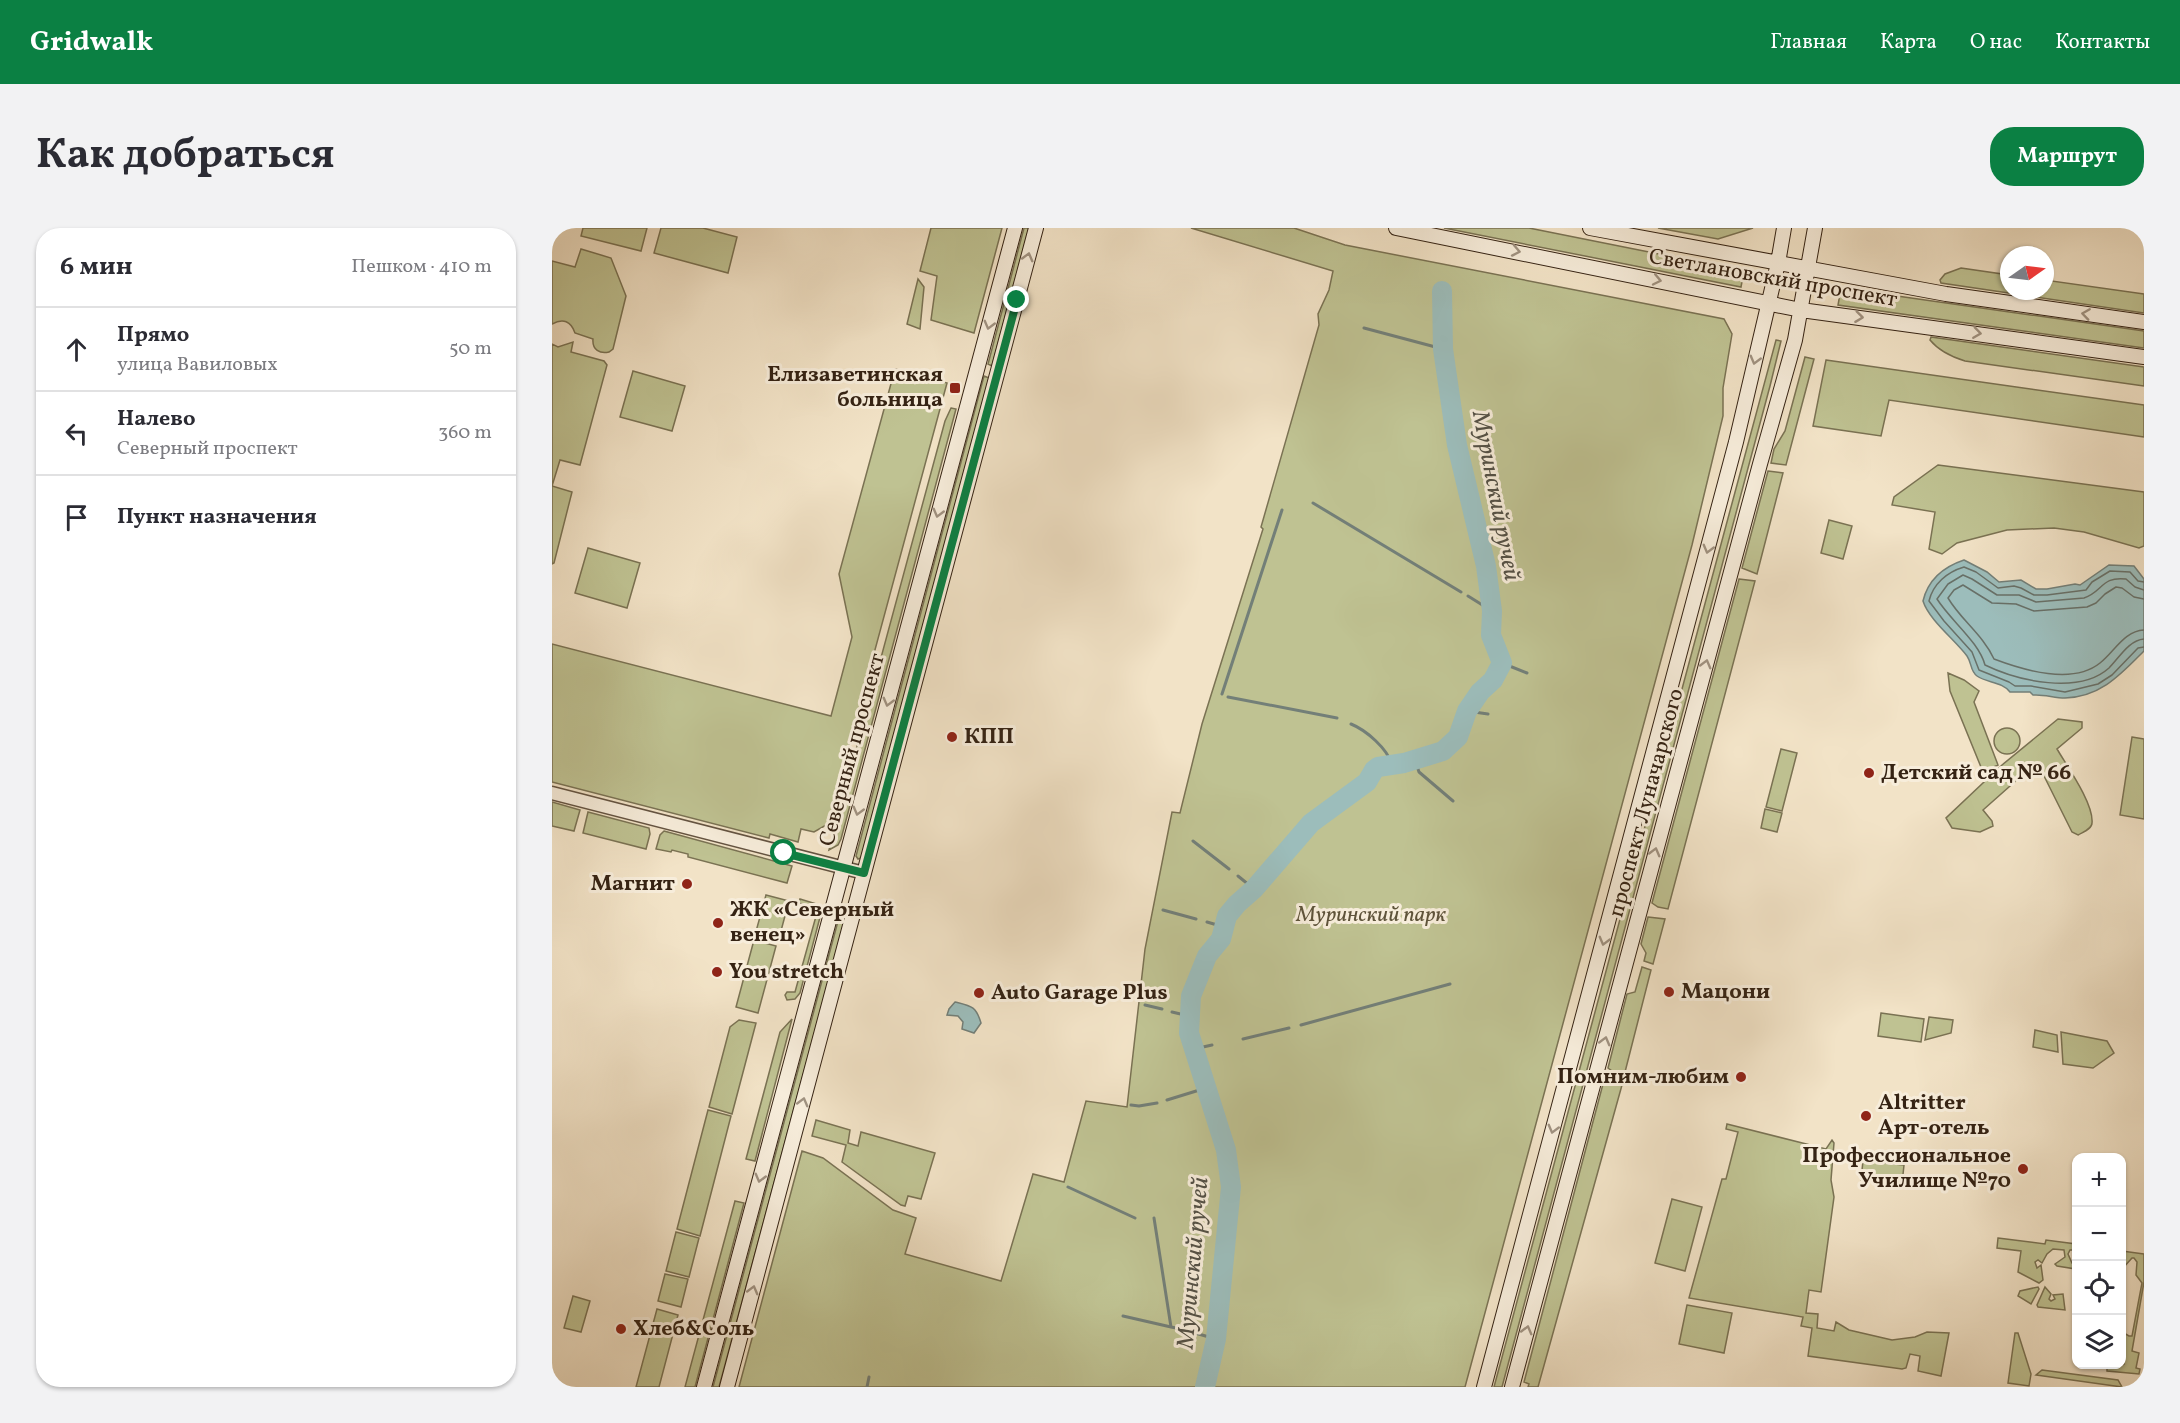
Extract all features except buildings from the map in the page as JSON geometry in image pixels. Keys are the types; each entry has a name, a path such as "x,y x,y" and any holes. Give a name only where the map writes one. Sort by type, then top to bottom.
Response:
{"main road":[{"name":"Северный проспект","path":"704,1387 1016,228"},
{"name":"Северный проспект","path":"727,1387 1036,228"},
{"name":"Светлановский проспект","path":"1396,228 1801,310 2144,357"},
{"name":"Светлановский проспект","path":"1590,228 1946,294 2144,322"},
{"name":"проспект Луначарского","path":"1484,1387 1730,465 1769,303 1784,228"},
{"name":"проспект Луначарского","path":"1512,1387 1795,340 1815,228"}],"street":[{"path":"552,793 864,873"}],"green space":[{"path":"583,228 647,228 641,251 581,236"},
{"path":"661,228 703,228 737,237 728,273 654,253"},
{"path":"931,228 1002,228 974,333 931,320 937,276 920,271"},
{"path":"1024,228 1029,228 992,366 988,364"},
{"name":"Муринский парк","path":"1191,228 1294,228 1345,245 1724,319 1732,334 1723,388 1723,416 1692,545 1465,1387 739,1387 802,1151 823,1158 893,1210 916,1218 905,1254 1001,1281 1033,1174 1064,1182 1086,1101 1127,1107 1145,949 1172,812 1180,813 1202,724 1263,529 1261,527 1319,325 1318,314 1329,290 1333,271"},
{"path":"1444,228 1529,228 1744,271 1741,287"},
{"path":"1658,228 1753,228 1718,239"},
{"path":"581,249 611,258 626,296 613,349 609,352 597,350 593,339 575,333 566,322 560,321 552,324 552,261 575,267"},
{"path":"1961,268 2000,274 2000,292 1941,283 1940,280 1945,274"},
{"path":"918,279 924,287 920,329 907,324"},
{"path":"2054,281 2144,294 2144,313 2054,300"},
{"path":"1841,288 2144,331 2144,348 1838,305"},
{"path":"1931,337 2144,367 2144,386 1965,361 1942,350 1930,340"},
{"path":"1776,340 1781,341 1770,386 1502,1387 1494,1387"},
{"path":"573,342 571,352 604,361 607,365 580,465 560,460 552,486 552,344 558,347"},
{"path":"1805,357 1814,359 1786,465 1771,463 1774,449 1785,431"},
{"path":"1826,360 2144,405 2144,437 1889,400 1881,436 1813,426"},
{"path":"895,369 947,383 828,824 814,832 801,829 798,842 770,834 769,838 552,782 552,644 831,716 852,637 839,574"},
{"path":"633,371 685,386 672,431 620,417"},
{"path":"984,376 989,378 861,858 858,859 856,856"},
{"path":"951,408 956,409 841,839 838,845 829,850 945,421"},
{"path":"1938,465 2144,492 2144,546 2139,548 2084,532 2054,528 2007,530 1957,543 1942,554 1929,549 1935,512 1892,505 1894,497"},
{"path":"1768,471 1783,473 1757,574 1742,568"},
{"path":"552,486 572,492 552,564"},
{"path":"1829,520 1852,526 1843,559 1821,553"},
{"path":"588,548 640,563 627,608 575,593"},
{"path":"1739,579 1755,581 1668,909 1658,907 1652,903"},
{"path":"1948,673 1964,680 1979,691 1974,702 1998,765 1983,772 1950,691"},
{"path":"2058,719 2082,722 2082,728 2057,749 2089,806 2091,827 2078,835 2072,832 2041,770 2027,771 1983,810 1992,821 1993,826 1980,832 1952,828 1946,818 2002,765"},
{"path":"2007,728 2016,732 2020,741 2016,750 2007,754 1998,750 1994,741 1998,732"},
{"path":"2132,737 2144,739 2144,819 2120,815"},
{"path":"1781,749 1797,753 1782,811 1766,807"},
{"path":"552,802 580,810 574,831 552,826"},
{"path":"1765,809 1782,813 1777,832 1761,828"},
{"path":"588,812 649,828 650,834 646,849 583,833"},
{"path":"664,831 792,866 787,883 688,857 688,854 656,849 660,835"},
{"path":"766,895 789,901 778,942 755,935"},
{"path":"800,899 823,906 800,993 795,999 787,1000 785,995 787,992 795,992 818,909 799,903"},
{"path":"841,910 847,912 719,1387 713,1387"},
{"path":"1648,917 1665,919 1653,964 1644,961 1646,953 1641,944"},
{"path":"754,940 776,946 758,1013 736,1007"},
{"path":"1642,967 1651,970 1624,1076 1608,1068 1627,994 1635,992"},
{"path":"1881,1013 1924,1019 1921,1042 1878,1036"},
{"path":"1929,1017 1953,1020 1951,1033 1925,1040"},
{"path":"792,1019 755,1161 746,1159 780,1032"},
{"path":"739,1020 756,1023 732,1114 709,1107 730,1027"},
{"path":"2035,1030 2057,1035 2058,1052 2033,1047"},
{"path":"2061,1032 2107,1041 2114,1053 2093,1068 2063,1064"},
{"path":"1603,1084 1622,1085 1538,1387 1528,1387 1529,1384 1524,1382"},
{"path":"708,1110 731,1116 700,1236 677,1229"},
{"path":"816,1120 850,1130 848,1143 858,1146 861,1132 935,1153 921,1199 908,1196 905,1206 901,1205 842,1162 846,1145 812,1136"},
{"path":"1727,1124 1826,1149 1832,1140 1834,1143 1831,1180 1834,1197 1821,1292 1809,1290 1806,1313 1818,1314 1817,1328 1834,1331 1836,1322 1849,1330 1892,1340 1915,1337 1927,1332 1949,1333 1941,1376 1918,1371 1920,1356 1910,1354 1906,1368 1902,1369 1808,1356 1812,1328 1801,1326 1803,1317 1689,1298 1722,1179 1726,1179 1738,1132 1726,1129"},
{"path":"1863,1161 1904,1165 1902,1184 1861,1180"},
{"path":"1672,1199 1702,1207 1685,1271 1655,1263"},
{"path":"735,1201 744,1203 695,1387 685,1387"},
{"path":"676,1232 699,1238 689,1277 666,1271"},
{"path":"1998,1238 2045,1244 2046,1240 2072,1243 2072,1250 2068,1254 2072,1268 2055,1264 2065,1257 2064,1250 2053,1249 2042,1263 2038,1260 2035,1262 2037,1268 2041,1265 2043,1280 2039,1283 2018,1272 2021,1251 1997,1248"},
{"path":"2126,1252 2144,1254 2144,1282 2132,1351 2139,1353 2136,1368 2140,1369 2139,1374 2107,1371 2107,1369 2126,1369 2126,1334 2132,1336 2142,1283 2136,1275 2137,1262 2132,1258 2126,1265"},
{"path":"665,1274 688,1279 681,1307 658,1301"},
{"path":"2038,1287 2031,1304 2018,1296 2020,1291"},
{"path":"2045,1287 2051,1294 2049,1299 2051,1301 2055,1299 2053,1295 2063,1294 2065,1310 2038,1307"},
{"path":"573,1296 590,1301 581,1332 564,1328"},
{"path":"1687,1305 1732,1313 1724,1353 1679,1344"},
{"path":"657,1309 678,1315 659,1387 636,1387"},
{"path":"2015,1333 2018,1333 2031,1374 2029,1386 2008,1383"},
{"path":"2042,1370 2118,1380 2122,1387 2036,1375"}],"water":[{"path":"1964,560 1987,572 1999,582 2021,580 2036,589 2080,585 2109,565 2134,566 2144,579 2144,651 2109,683 2078,697 2061,698 2033,695 2030,692 2010,692 2003,686 1977,676 1967,656 1936,623 1923,601 1925,593 1938,575 1949,566"},
{"path":"955,1002 969,1006 977,1013 981,1023 974,1033 962,1029 963,1022 958,1016 947,1015"}],"waterway":[{"name":"Муринский ручей","path":"1205,1387 1216,1339 1231,1187 1226,1150 1189,1033 1191,996 1207,956 1221,939 1227,916 1254,889 1311,823 1367,782 1378,767 1404,763 1443,751 1458,737 1467,711 1480,692 1493,680 1502,663 1491,635 1492,611 1486,566 1457,445 1443,349 1442,291"},
{"path":"1364,328 1443,349"},
{"path":"1313,503 1461,592"},
{"path":"1222,694 1282,510"},
{"path":"1468,596 1492,611"},
{"path":"1502,663 1527,673"},
{"path":"1228,697 1337,718"},
{"path":"1467,711 1488,714"},
{"path":"1351,724 1376,741 1392,765"},
{"path":"1415,760 1419,772 1453,801"},
{"path":"1193,841 1229,869"},
{"path":"1238,876 1254,889"},
{"path":"1163,910 1196,919"},
{"path":"1207,922 1224,927"},
{"path":"1301,1025 1450,984"},
{"path":"1145,1005 1162,1009"},
{"path":"1172,1012 1189,1016"},
{"path":"1243,1039 1289,1028"},
{"path":"1194,1049 1212,1045"},
{"path":"1167,1100 1206,1088"},
{"path":"1131,1105 1157,1103"},
{"path":"1068,1187 1135,1218"},
{"path":"1154,1218 1171,1327 1176,1328"},
{"path":"1123,1316 1171,1327"},
{"path":"1188,1331 1216,1339"},
{"path":"867,1387 869,1377"}],"place":[{"name":"Елизаветинская больница","path":"955,388"},
{"name":"КПП","path":"952,737"},
{"name":"Детский сад № 66","path":"1869,773"},
{"name":"Магнит","path":"687,884"},
{"name":"ЖК «Северный венец»","path":"718,923"},
{"name":"You stretch","path":"717,972"},
{"name":"Мацони","path":"1669,992"},
{"name":"Auto Garage Plus","path":"979,993"},
{"name":"Помним-любим","path":"1741,1077"},
{"name":"Altritter Арт-отель","path":"1866,1116"},
{"name":"Профессиональное Училище №70","path":"2023,1169"},
{"name":"Хлеб&Соль","path":"621,1329"}],"route":[{"path":"784,853 864,873 1017,300"}]}
